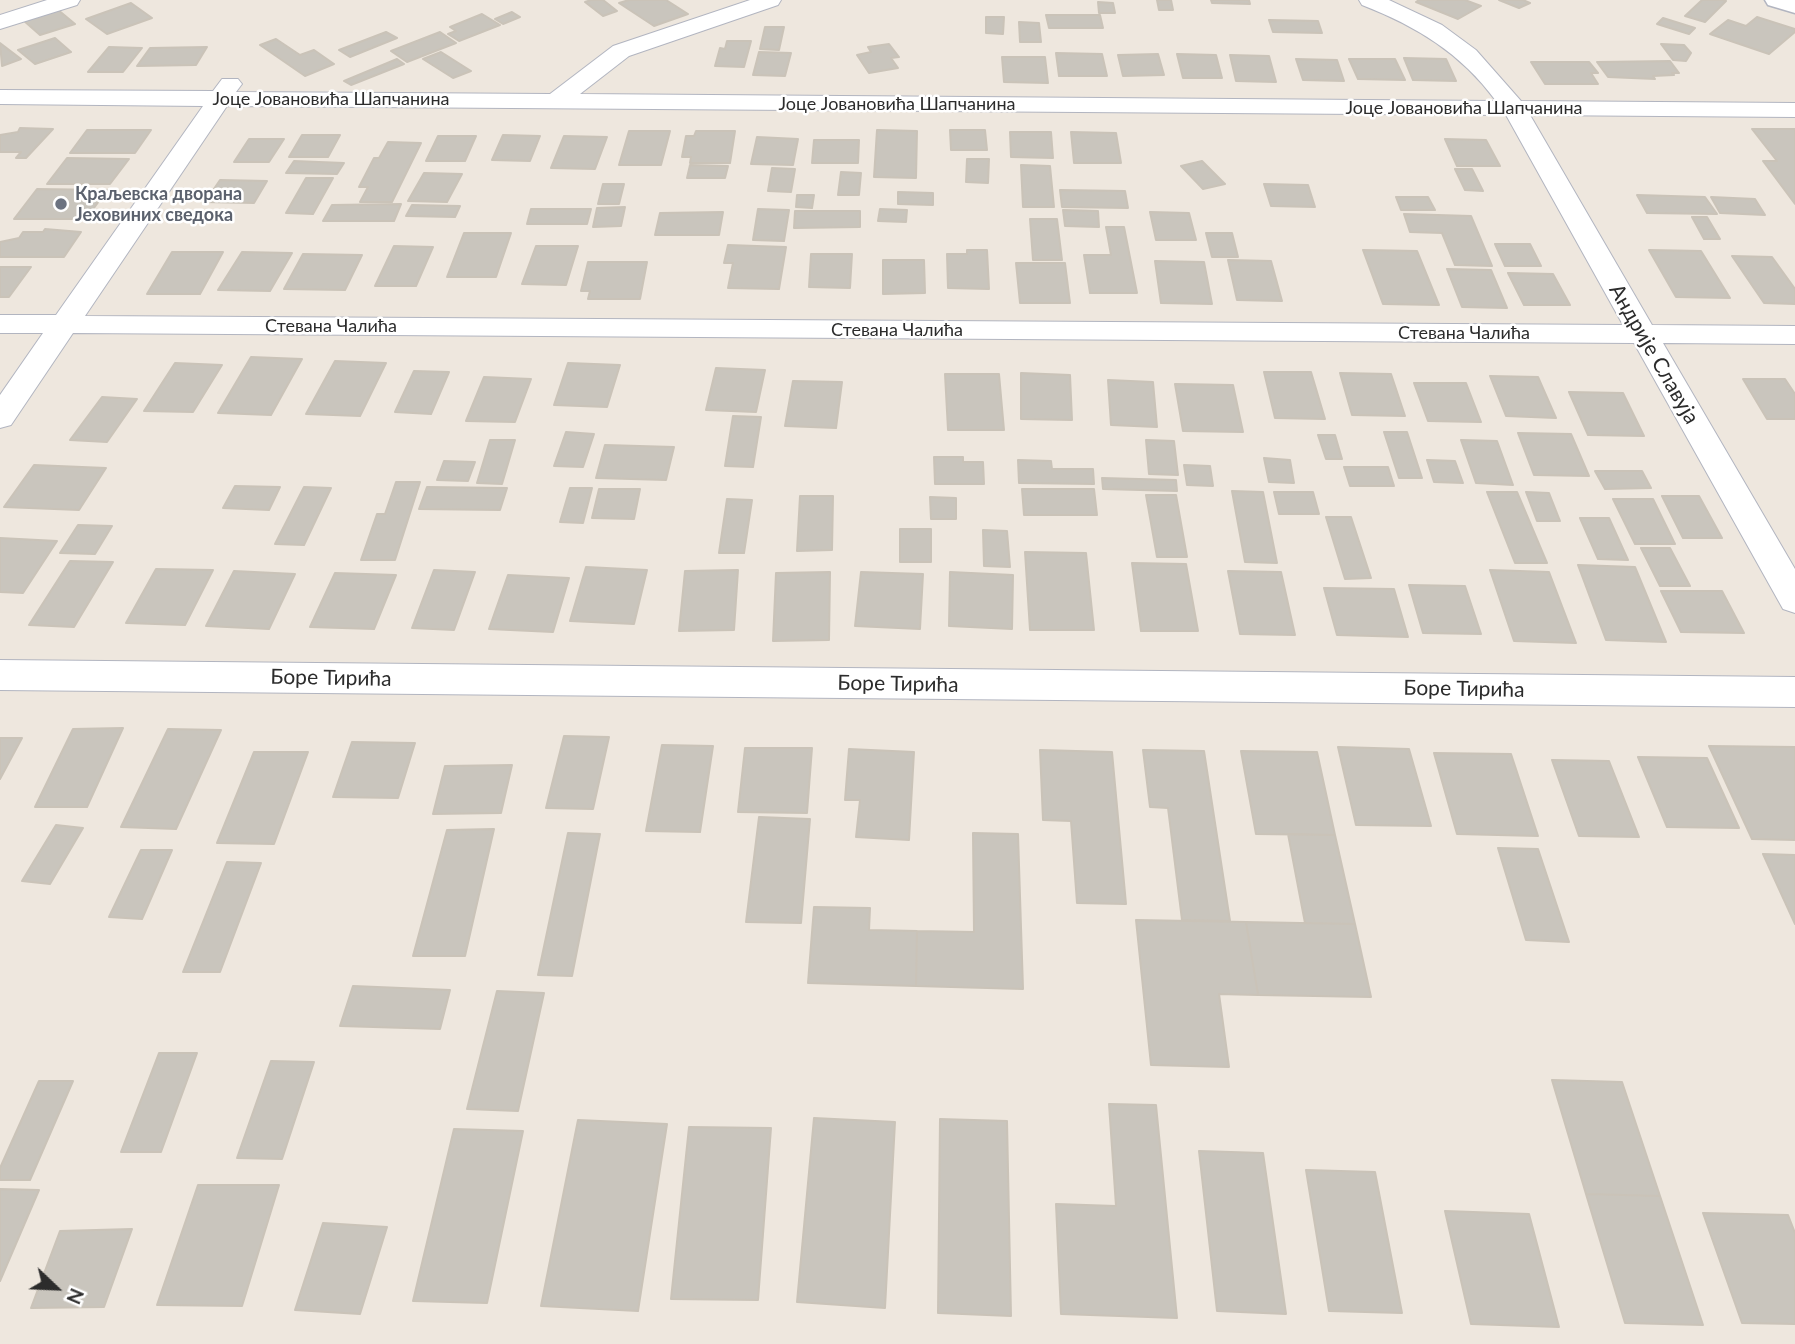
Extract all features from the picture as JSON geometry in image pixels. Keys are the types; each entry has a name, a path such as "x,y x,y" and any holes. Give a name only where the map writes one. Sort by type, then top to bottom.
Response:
{"street":[{"path":"0,22 69,0"},
{"path":"556,101 621,51 687,31 770,0"},
{"name":"Андрије Славуја","path":"1370,0 1439,31 1477,60 1514,108 1795,600"},
{"path":"1776,0 1795,6"},
{"path":"0,418 226,89"},
{"name":"Јоце Јовановића Шапчанина","path":"0,97 226,89 556,101 1795,110"},
{"name":"Стевана Чалића","path":"0,324 1795,335"},
{"name":"Боре Тирића","path":"0,675 1795,692"}],"building":[{"path":"603,0 617,11 603,16 585,2"},
{"path":"629,0 666,0 688,14 654,26 619,3"},
{"path":"1157,0 1171,0 1173,10 1159,10"},
{"path":"1211,0 1249,0 1250,4 1212,3"},
{"path":"1465,0 1481,6 1458,19 1416,2"},
{"path":"1499,0 1523,0 1530,3 1519,8"},
{"path":"1702,0 1726,1 1705,22 1685,16"},
{"path":"1098,2 1113,3 1115,13 1099,13"},
{"path":"131,3 152,18 107,34 86,19"},
{"path":"57,9 75,24 40,35 23,20"},
{"path":"512,12 520,17 503,24 495,19"},
{"path":"482,14 500,25 459,41 448,34 456,31 450,27"},
{"path":"1046,15 1100,15 1103,28 1049,28"},
{"path":"986,17 1004,17 1003,34 986,33"},
{"path":"1757,17 1795,29 1795,32 1769,54 1710,34 1728,20 1746,26"},
{"path":"1663,18 1695,28 1689,34 1657,24"},
{"path":"1269,20 1318,21 1322,33 1273,32"},
{"path":"1019,22 1039,23 1041,42 1020,42"},
{"path":"765,27 784,27 779,50 760,49"},
{"path":"386,32 397,38 350,57 339,50"},
{"path":"440,32 456,43 407,62 391,51"},
{"path":"55,38 71,52 35,64 18,50"},
{"path":"276,39 300,55 314,50 334,64 305,76 260,45"},
{"path":"727,41 751,41 744,67 715,66 720,48 725,49"},
{"path":"0,43 21,59 2,66"},
{"path":"889,44 899,57 891,58 898,68 869,73 857,55 871,52 868,47"},
{"path":"1661,44 1684,45 1691,53 1686,61 1673,60"},
{"path":"109,47 142,48 123,72 88,72"},
{"path":"207,47 196,65 137,66 150,48"},
{"path":"441,52 471,71 453,78 423,59"},
{"path":"759,52 791,53 785,76 753,75"},
{"path":"1056,53 1102,54 1107,76 1059,76"},
{"path":"1158,54 1164,75 1123,76 1118,55"},
{"path":"1177,54 1216,55 1222,78 1183,78"},
{"path":"1230,55 1269,56 1276,82 1236,81"},
{"path":"1002,57 1045,57 1048,83 1004,82"},
{"path":"1404,58 1446,59 1456,81 1413,80"},
{"path":"397,59 404,64 351,85 344,81"},
{"path":"1296,59 1337,60 1344,81 1303,80"},
{"path":"1349,59 1395,59 1405,80 1358,79"},
{"path":"1670,61 1679,73 1653,76 1655,79 1608,77 1597,62"},
{"path":"1531,62 1589,62 1598,73 1591,73 1598,84 1545,84"},
{"path":"20,128 53,129 26,158 16,158 21,152 0,152 0,135 18,132"},
{"path":"1752,129 1795,129 1795,204 1763,161 1777,161"},
{"path":"87,130 151,130 135,153 70,153"},
{"path":"877,130 917,131 916,178 874,177"},
{"path":"950,130 985,130 987,150 951,150"},
{"path":"629,131 670,131 661,165 619,165"},
{"path":"696,131 735,131 730,163 690,163 691,157 682,157 686,136 694,136"},
{"path":"1010,132 1051,132 1053,158 1011,157"},
{"path":"1071,132 1116,133 1121,163 1074,163"},
{"path":"302,135 340,135 328,157 289,157"},
{"path":"503,135 540,136 530,161 492,160"},
{"path":"438,136 476,136 465,161 426,161"},
{"path":"564,136 607,137 595,169 551,168"},
{"path":"757,137 798,139 793,165 751,164"},
{"path":"249,139 284,139 269,162 234,162"},
{"path":"1445,139 1486,140 1500,166 1457,166"},
{"path":"814,140 859,140 858,163 812,163"},
{"path":"388,142 421,143 392,202 360,202 368,187 359,187 374,158 379,158"},
{"path":"67,158 129,159 110,184 47,184"},
{"path":"967,159 989,159 988,183 966,182"},
{"path":"294,161 344,163 337,174 286,173"},
{"path":"1202,161 1225,184 1203,189 1181,166"},
{"path":"690,165 728,166 725,178 687,178"},
{"path":"1021,165 1050,166 1054,207 1023,207"},
{"path":"772,168 795,169 791,192 768,191"},
{"path":"1455,169 1472,169 1483,191 1465,190"},
{"path":"841,172 861,173 859,195 838,195"},
{"path":"424,173 462,174 447,202 408,201"},
{"path":"306,178 333,178 313,214 286,213"},
{"path":"220,180 267,181 254,203 205,202"},
{"path":"603,184 624,184 619,204 598,204"},
{"path":"1264,184 1308,185 1315,207 1271,206"},
{"name":"Краљевска дворана Јеховиних сведока","path":"37,189 107,190 86,219 14,219"},
{"path":"1060,190 1125,191 1128,208 1062,207"},
{"path":"898,192 933,193 933,205 898,204"},
{"path":"797,195 814,195 812,208 796,207"},
{"path":"1637,195 1705,197 1717,214 1647,213"},
{"path":"1396,197 1428,197 1435,210 1401,210"},
{"path":"1711,197 1755,199 1765,215 1720,213"},
{"path":"401,204 394,221 323,221 332,205"},
{"path":"412,205 460,206 455,217 406,216"},
{"path":"625,207 621,226 593,227 597,208"},
{"path":"531,209 591,209 587,224 527,224"},
{"path":"758,209 789,210 784,241 753,240"},
{"path":"880,209 907,210 906,222 878,221"},
{"path":"1063,210 1098,211 1099,227 1065,226"},
{"path":"795,211 860,211 860,227 794,228"},
{"path":"723,212 719,235 655,235 660,213"},
{"path":"1150,212 1189,213 1196,240 1156,240"},
{"path":"1404,214 1471,216 1492,266 1455,265 1442,233 1410,232"},
{"path":"1692,217 1707,217 1720,239 1704,239"},
{"path":"1030,219 1057,219 1062,260 1033,260"},
{"path":"1106,227 1124,227 1137,293 1090,293 1084,255 1111,255"},
{"path":"45,229 81,232 64,257 0,257 0,242 19,238 23,232 43,232"},
{"path":"464,233 511,233 496,277 447,277"},
{"path":"1206,233 1232,233 1238,257 1212,257"},
{"path":"1495,244 1530,244 1541,266 1505,266"},
{"path":"728,245 786,247 779,289 728,288 733,263 724,263"},
{"path":"394,246 433,247 416,286 375,286"},
{"path":"536,246 578,246 566,285 522,284"},
{"path":"967,250 987,250 989,289 948,288 947,254 967,254"},
{"path":"1363,250 1417,251 1439,305 1383,304"},
{"path":"1649,250 1701,251 1730,298 1676,297"},
{"path":"172,252 223,252 200,294 147,294"},
{"path":"242,252 292,253 270,291 218,290"},
{"path":"303,254 362,255 345,290 284,289"},
{"path":"811,254 852,254 850,288 809,287"},
{"path":"1732,256 1772,257 1795,289 1795,304 1764,303"},
{"path":"883,260 924,260 925,293 883,294"},
{"path":"1228,260 1271,261 1282,301 1237,300"},
{"path":"1155,261 1204,262 1212,304 1161,303"},
{"path":"588,262 647,262 640,299 588,299 590,291 581,291"},
{"path":"1016,263 1065,263 1070,303 1020,303"},
{"path":"0,267 31,267 9,297 0,297"},
{"path":"1447,269 1491,270 1507,308 1462,307"},
{"path":"1508,273 1553,274 1570,305 1524,305"},
{"path":"251,357 302,359 271,415 218,413"},
{"path":"335,361 386,363 360,416 306,414"},
{"path":"175,363 222,365 193,412 144,411"},
{"path":"568,363 620,365 607,407 554,405"},
{"path":"716,368 765,370 756,412 706,410"},
{"path":"414,371 449,372 431,414 395,412"},
{"path":"1264,372 1311,372 1325,419 1275,418"},
{"path":"1021,373 1070,375 1072,420 1021,419"},
{"path":"1340,373 1391,374 1405,416 1352,415"},
{"path":"945,374 999,374 1004,430 948,430"},
{"path":"1490,376 1538,377 1556,418 1506,416"},
{"path":"484,377 531,379 515,422 466,421"},
{"path":"1743,379 1785,379 1795,394 1795,419 1767,419"},
{"path":"1108,380 1153,382 1157,427 1111,425"},
{"path":"793,381 842,382 836,428 785,426"},
{"path":"1414,383 1466,383 1481,422 1428,421"},
{"path":"1175,384 1233,385 1243,432 1183,431"},
{"path":"1569,392 1623,393 1644,436 1588,435"},
{"path":"102,397 137,399 107,442 70,440"},
{"path":"733,416 761,417 753,467 725,466"},
{"path":"566,432 594,434 583,467 554,466"},
{"path":"1384,432 1407,432 1422,478 1399,478"},
{"path":"1518,433 1571,434 1589,476 1534,475"},
{"path":"1318,435 1335,435 1342,459 1326,459"},
{"path":"490,440 515,440 502,484 477,483"},
{"path":"1146,440 1174,441 1178,475 1149,474"},
{"path":"1461,440 1497,441 1513,485 1476,483"},
{"path":"605,445 674,447 666,480 596,478"},
{"path":"934,457 963,457 963,462 983,462 984,484 935,484"},
{"path":"1264,458 1290,460 1294,483 1269,482"},
{"path":"1018,460 1051,461 1052,469 1093,469 1094,484 1019,483"},
{"path":"1427,460 1455,461 1463,483 1434,482"},
{"path":"444,461 475,462 468,481 437,480"},
{"path":"34,465 106,468 79,510 4,507"},
{"path":"1184,465 1210,466 1213,486 1187,485"},
{"path":"1344,467 1388,467 1394,486 1350,486"},
{"path":"1595,471 1642,471 1651,488 1605,489"},
{"path":"1102,478 1176,480 1177,491 1103,489"},
{"path":"396,482 420,482 395,560 361,560 377,514 385,514"},
{"path":"235,486 280,487 269,510 223,508"},
{"path":"304,487 331,488 304,545 275,544"},
{"path":"427,487 507,488 500,510 419,509"},
{"path":"570,488 592,488 583,523 560,522"},
{"path":"599,489 640,489 634,519 592,518"},
{"path":"1022,489 1094,489 1097,515 1024,515"},
{"path":"1232,491 1263,492 1277,563 1245,562"},
{"path":"1274,492 1313,492 1319,514 1279,514"},
{"path":"1487,492 1517,492 1547,563 1515,563"},
{"path":"1526,492 1549,493 1560,521 1537,521"},
{"path":"1146,495 1176,495 1187,557 1157,557"},
{"path":"800,496 833,496 832,550 797,551"},
{"path":"1662,496 1699,496 1722,538 1683,538"},
{"path":"930,497 956,498 956,519 931,519"},
{"path":"727,499 752,500 744,553 719,553"},
{"path":"1613,499 1653,499 1675,544 1635,544"},
{"path":"1326,517 1351,517 1371,578 1345,579"},
{"path":"1580,518 1609,518 1628,560 1598,559"},
{"path":"78,525 112,526 95,554 60,553"},
{"path":"900,529 931,529 931,562 900,562"},
{"path":"983,530 1007,531 1010,567 984,566"},
{"path":"0,538 57,541 23,593 0,592"},
{"path":"1641,548 1670,548 1690,586 1660,586"},
{"path":"1025,552 1086,553 1094,630 1030,630"},
{"path":"70,561 113,562 74,627 29,625"},
{"path":"1132,563 1186,564 1198,631 1141,631"},
{"path":"1578,565 1635,567 1666,642 1606,640"},
{"path":"586,567 647,570 634,624 570,621"},
{"path":"156,569 213,570 185,625 126,623"},
{"path":"434,570 475,572 454,630 412,628"},
{"path":"738,570 734,630 679,631 685,571"},
{"path":"1490,570 1549,572 1576,643 1514,641"},
{"path":"234,571 295,574 269,629 206,626"},
{"path":"1228,571 1281,572 1295,635 1240,634"},
{"path":"830,572 829,640 773,641 776,573"},
{"path":"861,572 923,574 920,629 855,626"},
{"path":"950,572 1013,575 1012,629 949,626"},
{"path":"335,573 396,575 374,629 310,627"},
{"path":"508,575 569,578 553,632 489,629"},
{"path":"1409,585 1465,586 1481,634 1423,633"},
{"path":"1324,588 1394,589 1408,637 1337,635"},
{"path":"1661,591 1722,591 1744,633 1681,632"},
{"path":"123,728 87,807 35,807 73,729"},
{"path":"168,729 221,730 176,829 121,827"},
{"path":"564,736 609,737 593,809 546,808"},
{"path":"0,738 22,738 0,779"},
{"path":"352,742 415,743 398,798 333,797"},
{"path":"662,745 713,746 700,832 646,831"},
{"path":"1709,746 1795,747 1795,840 1752,839"},
{"path":"1338,747 1409,749 1431,826 1356,825"},
{"path":"745,748 812,748 807,813 738,812"},
{"path":"849,749 914,752 909,840 856,837 860,800 845,800"},
{"path":"1040,750 1112,752 1126,904 1077,903 1071,821 1043,820"},
{"path":"1143,750 1204,751 1230,921 1182,920 1168,808 1150,807"},
{"path":"1241,751 1317,752 1335,835 1256,834"},
{"path":"254,752 308,752 274,844 217,843"},
{"path":"1434,753 1511,754 1538,836 1457,834"},
{"path":"1638,757 1707,758 1739,828 1667,827"},
{"path":"1552,760 1609,761 1639,837 1579,836"},
{"path":"512,765 501,813 433,814 445,766"},
{"path":"759,817 810,819 801,923 746,922"},
{"path":"56,825 83,828 50,884 22,881"},
{"path":"494,829 465,956 413,956 447,830"},
{"path":"568,833 600,834 572,976 538,975"},
{"path":"973,833 1018,834 1023,989 916,986 917,931 974,932"},
{"path":"1288,834 1335,835 1355,924 1305,923"},
{"path":"1498,848 1538,849 1569,942 1526,940"},
{"path":"141,850 172,850 142,919 109,917"},
{"path":"1763,854 1795,855 1795,924"},
{"path":"227,862 261,863 220,972 183,972"},
{"path":"814,907 870,908 869,930 917,931 916,986 808,983"},
{"path":"1136,920 1246,922 1258,995 1219,994 1229,1067 1151,1065"},
{"path":"1246,922 1355,924 1371,997 1258,995"},
{"path":"353,986 450,990 440,1029 340,1026"},
{"path":"497,991 544,993 518,1111 467,1109"},
{"path":"159,1053 197,1053 161,1152 121,1152"},
{"path":"271,1061 314,1062 282,1159 237,1158"},
{"path":"1552,1080 1622,1082 1660,1196 1586,1194"},
{"path":"39,1081 73,1081 30,1180 0,1180 0,1168"},
{"path":"1109,1104 1156,1105 1177,1318 1061,1314 1056,1204 1116,1206"},
{"path":"814,1118 895,1122 885,1308 797,1302"},
{"path":"940,1119 1007,1121 1011,1316 938,1313"},
{"path":"578,1120 667,1124 638,1311 541,1306"},
{"path":"689,1127 771,1128 758,1300 671,1299"},
{"path":"454,1129 523,1131 487,1303 413,1301"},
{"path":"1199,1151 1263,1153 1286,1314 1217,1311"},
{"path":"1306,1170 1375,1172 1402,1313 1329,1311"},
{"path":"198,1185 279,1185 242,1306 157,1305"},
{"path":"0,1189 39,1190 0,1281"},
{"path":"1586,1194 1660,1196 1703,1325 1625,1323"},
{"path":"1445,1211 1529,1214 1559,1327 1471,1324"},
{"path":"1703,1213 1788,1215 1795,1233 1795,1324 1742,1323"},
{"path":"323,1223 387,1227 360,1314 295,1310"},
{"path":"132,1229 104,1307 31,1308 60,1231"}],"place":[{"name":"Краљевска дворана Јеховиних сведока","path":"61,204"}]}
